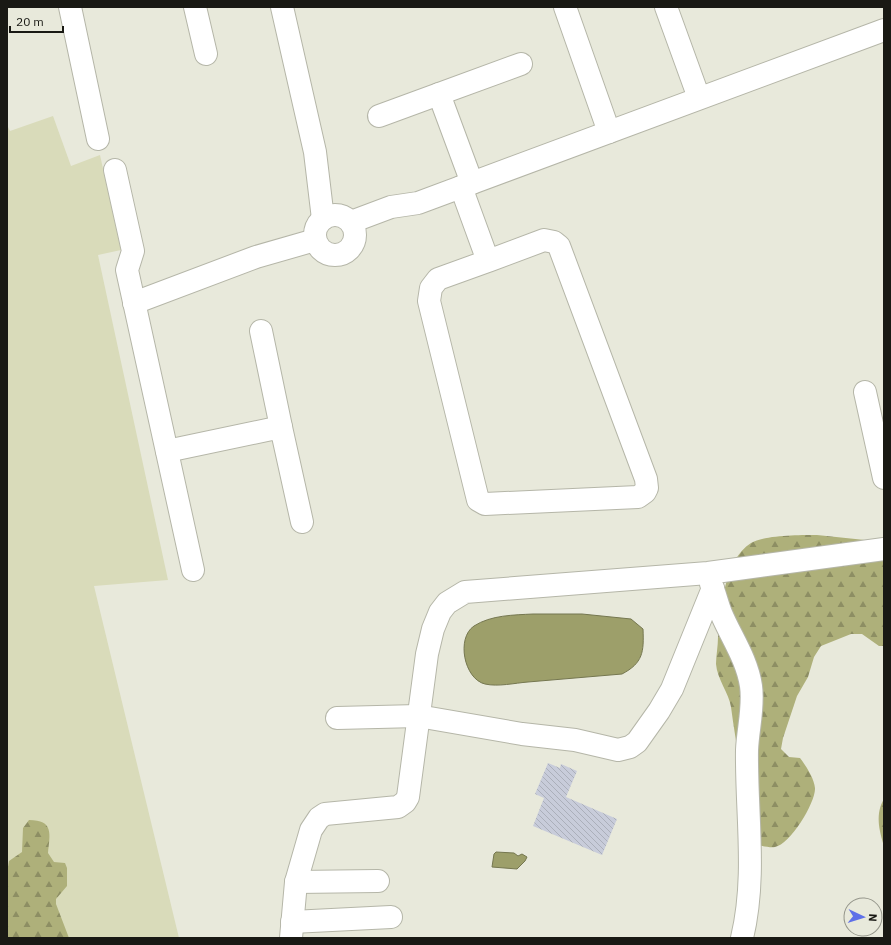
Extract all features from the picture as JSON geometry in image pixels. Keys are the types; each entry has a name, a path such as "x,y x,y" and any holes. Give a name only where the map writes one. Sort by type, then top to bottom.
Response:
{"street":[{"path":"70,7 98,139"},
{"path":"195,7 206,54"},
{"path":"282,7 315,152 342,223 353,245 348,251 333,255 325,252 319,247 315,240 317,225 342,223 391,207 418,203 884,30"},
{"path":"565,7 610,132"},
{"path":"666,7 699,98"},
{"path":"379,116 521,64"},
{"path":"439,94 488,261"},
{"path":"115,170 132,251 127,270 193,570"},
{"path":"134,303 256,257 315,240"},
{"path":"544,240 554,242 559,246 646,479 647,488 642,495 638,497 485,504 478,500 429,294 431,288 438,279 488,261 544,240"},
{"path":"261,332 302,522"},
{"path":"865,392 884,478"},
{"path":"167,451 281,426"},
{"path":"391,917 291,930 296,882 311,830 319,818 325,814 398,806 405,802 408,797 427,654 433,629 440,612 446,603 465,592 710,580 884,549"},
{"path":"337,718 418,716 522,734 575,740 618,750 630,747 637,742 659,711 672,688 710,580"},
{"path":"710,580 720,612 746,665 752,700 747,749 750,840 748,898 742,938"},
{"path":"296,882 378,881"}],"shaded area":[{"path":"53,116 71,166 100,155 121,250 98,255 168,580 94,586 179,938 7,938 7,125 10,131"},
{"path":"533,614 582,614 631,619 643,629 641,656 634,666 622,674 501,685 490,685 478,681 472,675 465,658 465,639 468,632 481,622 495,618"},
{"path":"496,852 514,853 518,856 522,854 527,857 517,869 492,867 494,854"}],"green space":[{"path":"817,535 884,542 884,646 879,646 862,634 851,634 821,646 814,657 808,677 797,696 783,738 781,749 789,757 800,758 809,772 815,788 811,803 801,822 788,839 775,847 754,845 730,702 718,675 716,664 723,599 729,573 735,561 742,551 751,543 757,540 773,537"},
{"path":"884,799 884,846 879,828 879,816 881,804"},
{"path":"29,820 43,822 47,825 49,829 48,853 54,862 65,863 67,868 67,886 56,899 56,904 69,938 7,938 9,861 22,852 23,828"}],"building":[{"path":"548,763 560,768 561,764 577,771 566,797 617,819 602,855 533,826 544,798 535,794"}]}
